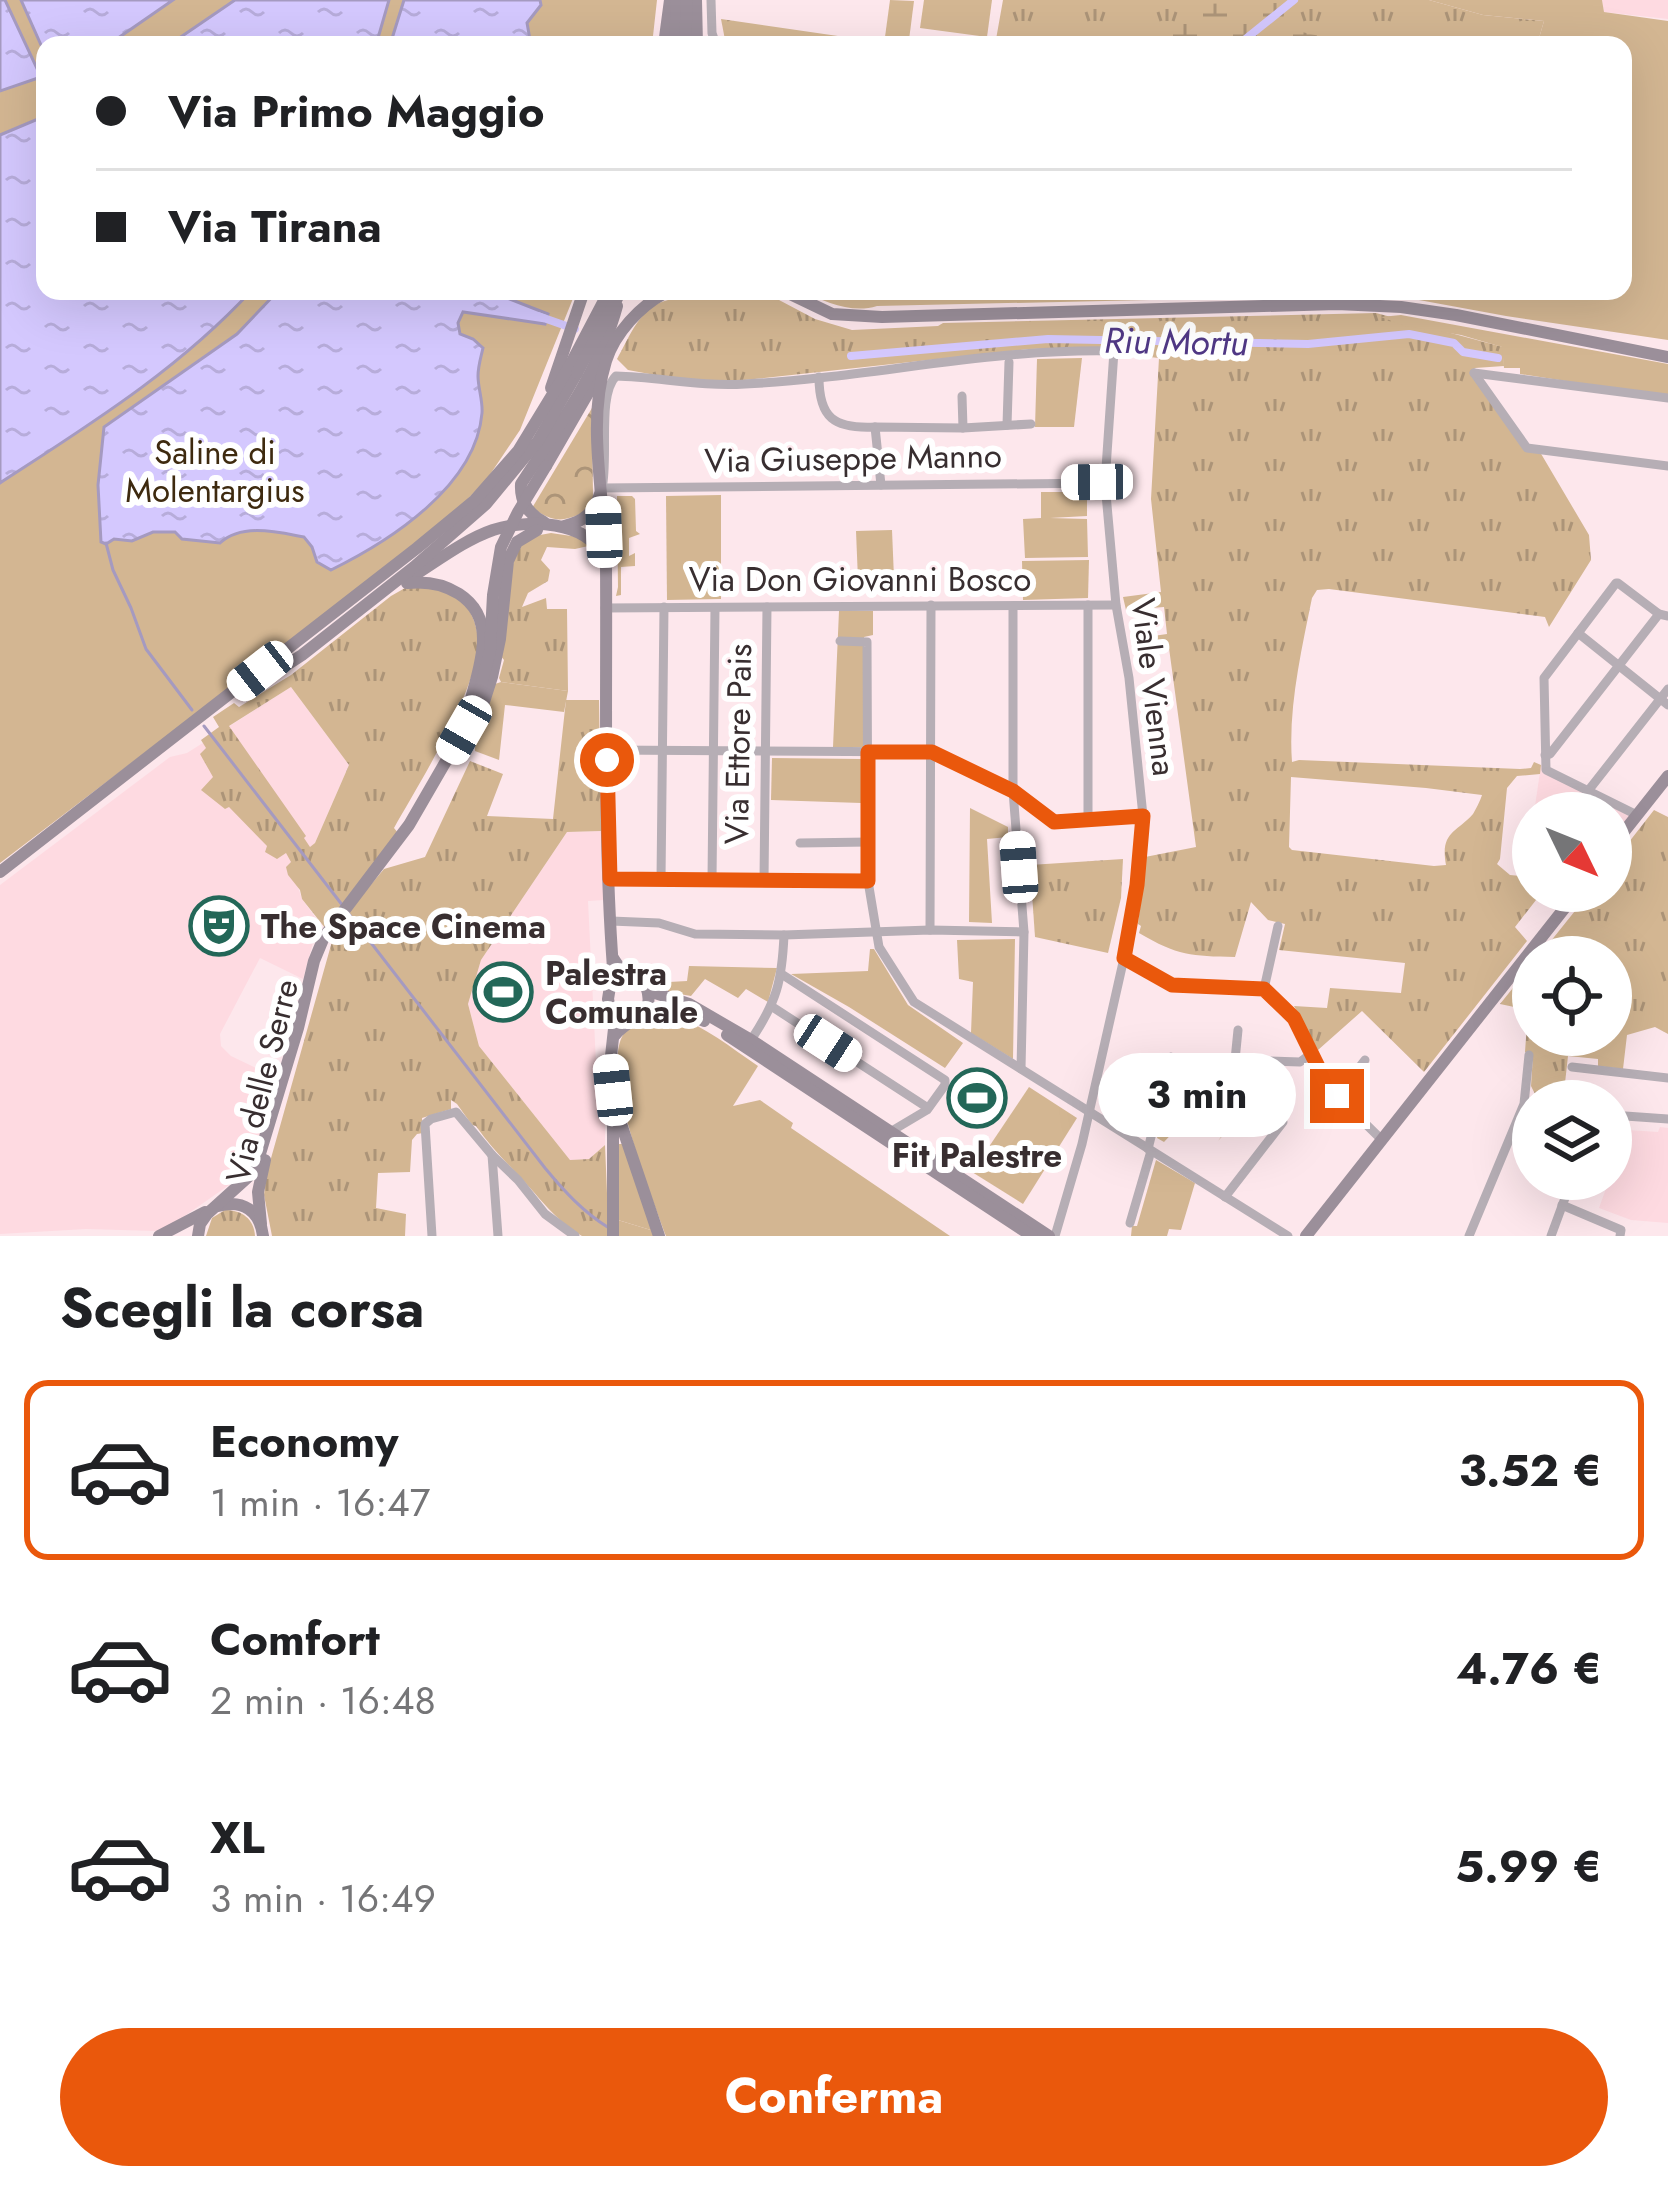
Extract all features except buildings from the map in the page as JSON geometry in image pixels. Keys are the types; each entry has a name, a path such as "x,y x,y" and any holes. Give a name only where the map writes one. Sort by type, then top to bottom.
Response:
{"main road":[{"path":"666,36 674,0"},
{"path":"674,0 675,36"},
{"path":"685,36 687,0"},
{"path":"696,0 698,36"},
{"path":"547,406 581,300"},
{"path":"302,655 486,504 538,441 612,300"},
{"path":"606,562 598,544 586,535 534,517 525,506 521,484 602,348 614,300"},
{"path":"613,1236 606,562 598,416 614,337 615,300"},
{"name":"Via delle Serre","path":"214,1208 254,1168 324,938 409,825 470,720 490,651 501,547 608,356 649,300"},
{"path":"803,300 832,314 882,317 1337,304 1401,307 1668,357"},
{"path":"0,872 454,519 518,451 573,371"},
{"path":"470,720 484,705 492,677 512,549 527,533 581,521 596,506 602,488"},
{"path":"163,746 400,584 488,532 515,526 556,527"},
{"path":"400,584 444,585 475,610 483,637 470,720"},
{"path":"1632,821 1668,776"},
{"path":"1306,1236 1561,912"},
{"name":"Via delle Serre","path":"262,1230 260,1177 304,1027 319,952"},
{"path":"612,957 618,969 649,991 688,1004 751,1040 1052,1236"},
{"path":"612,986 629,977"},
{"path":"648,1009 649,991"},
{"path":"612,1041 622,1027 648,1009 686,1013 1032,1236"},
{"path":"612,1011 631,1019"},
{"path":"613,1090 659,1236"},
{"path":"159,1236 232,1203 252,1210 262,1230"},
{"path":"198,1236 200,1224 214,1208"}],"street":[{"path":"711,0 713,36"},
{"name":"Viale Vienna","path":"819,377 1010,355 1114,351 1105,482 1143,816 1124,958 1090,1113 1052,1236"},
{"path":"1007,425 1010,362"},
{"path":"1668,398 1474,373 1527,448 1668,466"},
{"path":"602,488 605,398 614,376 718,385 819,377 821,403 833,420 849,427 1031,424"},
{"path":"962,396 963,428"},
{"path":"874,428 880,485"},
{"name":"Via Giuseppe Manno","path":"602,488 1105,482"},
{"path":"1545,755 1664,615 1618,583 1544,678 1545,755 1546,770 1637,815"},
{"path":"1088,604 1088,820"},
{"path":"930,930 932,605"},
{"name":"Via Don Giovanni Bosco","path":"605,608 1116,605"},
{"path":"1013,606 1013,791 1024,932 1021,1069"},
{"path":"662,880 664,607"},
{"name":"Via Ettore Pais","path":"764,881 767,607"},
{"path":"712,880 715,608"},
{"path":"1579,633 1664,703"},
{"path":"840,641 867,642 868,881 883,957 914,1002 1288,1236"},
{"path":"1588,791 1664,703 1668,689"},
{"path":"607,750 932,752 1013,791 1054,822 1143,816"},
{"path":"800,843 869,842"},
{"path":"610,879 868,881"},
{"path":"611,921 659,923 694,934 1024,932"},
{"path":"1264,989 1278,926"},
{"path":"751,1040 783,975 784,935"},
{"path":"1124,958 1172,985 1264,989 1294,1018 1328,1087 1382,1139"},
{"path":"783,975 945,1080 928,1108 890,1133"},
{"path":"771,1006 928,1108"},
{"path":"1238,1030 1235,1060 1300,1062 1312,1053"},
{"path":"1130,1223 1171,1057"},
{"path":"1337,1096 1365,1060"},
{"path":"1572,1067 1668,1078"},
{"path":"433,1236 425,1124 458,1112 545,1214 575,1236"},
{"path":"1632,1116 1668,1119"},
{"path":"914,1118 910,1133 918,1151"},
{"path":"1226,1197 1283,1122"},
{"path":"1469,1236 1512,1140"},
{"path":"492,1155 498,1236"},
{"path":"1551,1236 1564,1200"},
{"path":"1562,1205 1621,1231 1621,1236"}],"shaded area":[{"path":"1602,0 1668,0 1668,19 1604,12"},
{"path":"291,687 349,765 315,843 288,875 321,925 303,979 260,958 220,1034 221,1046 231,1056 264,1072 278,1069 253,1159 242,1176 156,1231 0,1234 0,885 170,757 187,753"},
{"path":"1541,765 1593,792 1537,792"},
{"path":"601,831 604,900 588,901 605,1145 589,1159 570,1160 479,1046 468,1004 481,960 567,832"},
{"path":"1660,1127 1668,1128 1668,1223 1631,1220 1599,1208 1602,1200 1632,1200 1632,1130 1658,1132"}],"green space":[{"name":"Saline di Molentargius","path":"0,0 657,0 653,36 36,36 36,300 572,300 520,430 487,479 459,508 0,863"},
{"path":"890,0 914,1 910,36 885,36"},
{"path":"924,0 992,0 987,36 920,28"},
{"path":"1003,0 1429,0 1483,15 1544,21 1540,36 997,36"},
{"path":"1287,0 1282,24 1320,36 1156,36 1198,4"},
{"path":"1429,0 1602,0 1604,12 1668,21 1668,340 1419,300 1632,300 1632,36 1540,36 1544,21 1483,15"},
{"path":"721,19 838,36 724,36"},
{"path":"669,300 779,300 815,319 852,330 943,323 1376,313 1503,347 1504,366 1475,368 1471,373 1524,450 1540,452 1589,535 1591,560 1549,627 1545,617 1317,590 1294,701 1292,762 1520,769 1531,768 1534,762 1541,765 1540,774 1517,776 1507,788 1497,864 1512,875 1512,912 1527,912 1515,927 1523,936 1512,936 1512,960 1424,1072 1362,1011 1318,1050 1294,1006 1327,1008 1330,988 1401,993 1405,963 1279,950 1285,924 1268,920 1251,902 1235,957 1185,953 1139,933 1145,857 1196,847 1169,648 1135,653 1132,639 1167,634 1164,607 1126,610 1123,597 1161,592 1151,499 1159,358 1120,354 1119,347 1029,349 745,380 682,380 628,370 617,359 645,313","holes":["1291,777 1482,795 1473,814 1447,839 1446,865 1289,847"]},
{"path":"822,300 1147,300 858,309"},
{"path":"1401,315 1668,364 1668,397 1520,374 1520,368 1504,368 1502,347 1381,317"},
{"path":"1082,358 1074,427 1035,427 1037,359"},
{"path":"592,408 593,497 589,510 566,519 548,517 532,508"},
{"path":"1041,492 1087,492 1087,516 1050,518 1087,519 1088,557 1025,558 1023,519 1041,518"},
{"path":"721,495 721,599 667,600 666,496"},
{"path":"617,496 635,499 640,534 629,538 629,556 635,553 635,566 621,567 621,595 616,596 618,587"},
{"path":"892,530 894,578 858,580 856,531"},
{"path":"551,533 593,545 547,547 541,560 550,570 548,581 528,593 522,607 546,598 547,609 567,609 568,691 499,678 515,551 529,537"},
{"path":"1089,560 1088,598 1023,600 1022,561"},
{"path":"424,585 459,598 476,628 476,660 446,736 394,828 398,833 345,900 352,907 384,869 425,857 470,761 503,774 487,816 553,819 566,700 599,700 601,831 567,832 481,960 468,1004 479,1046 570,1160 589,1159 605,1145 608,1217 654,1231 655,1236 582,1236 573,1230 451,1100 451,1109 422,1118 423,1133 412,1140 410,1172 378,1173 376,1208 406,1214 405,1236 272,1236 264,1195 266,1176 333,938 288,875 286,867 291,862 286,853 277,859 265,852 267,846 229,807 225,809 201,790 213,777 200,754 206,748 201,740 219,727 213,717 291,675 405,588","holes":["291,687 349,765 310,847 229,726"]},
{"path":"839,611 873,611 873,635 864,637 863,747 833,747"},
{"path":"495,684 568,691 564,712 505,705 499,760 475,751 475,745 492,716 489,703"},
{"path":"772,758 862,759 861,803 771,800"},
{"path":"970,808 1008,827 1008,837 987,839 992,923 969,922"},
{"path":"1654,810 1668,817 1668,1034 1655,1027 1632,1034 1632,936 1555,936 1574,912 1632,912 1632,838"},
{"path":"1123,859 1121,898 1108,953 1035,937 1030,865"},
{"path":"1015,939 1013,1059 971,1033 973,982 959,979 957,940"},
{"path":"870,949 908,1005 963,1043 945,1068 791,974 868,971"},
{"path":"689,966 777,968 768,1002 746,989 738,998 705,979 691,996 668,992 669,982 687,981"},
{"path":"1512,989 1512,1007 1500,1004"},
{"path":"664,1013 701,1028 758,1066 733,1106 760,1100 793,1123 791,1128 950,1236 666,1236 640,1165 618,1076 623,1035 641,1021"},
{"path":"1533,1056 1568,1056 1565,1080 1531,1080"},
{"path":"1568,1056 1625,1056 1623,1069 1598,1066 1598,1059"},
{"path":"1207,1086 1247,1090 1246,1109 1218,1141 1229,1126 1223,1119 1231,1111 1219,1101 1211,1109 1197,1097"},
{"path":"1029,1087 1077,1118 1023,1204 972,1172"},
{"path":"1170,1090 1195,1097 1184,1121 1164,1142 1157,1138"},
{"path":"616,1144 622,1144 654,1231 618,1220"},
{"path":"1156,1160 1195,1183 1181,1230 1169,1229 1167,1236 1131,1236 1132,1226 1137,1226"},
{"path":"225,1210 246,1217 255,1236 206,1236 212,1218"}],"water":[{"path":"0,0 5,0 36,66 36,79 0,91"},
{"path":"21,0 173,0 121,36 37,36"},
{"path":"235,0 389,0 379,36 182,36"},
{"path":"404,0 540,0 527,23 529,36 393,36"},
{"path":"36,120 36,300 242,300 163,371 0,483 0,135"},
{"path":"269,300 512,300 548,314 545,324 463,312 460,334 483,348 478,376 482,413 464,464 447,487 403,527 331,570 317,562 304,537 271,531 239,533 220,543 182,539 175,532 101,542 98,485 104,427 237,334"}],"waterway":[{"path":"1249,36 1294,0"},
{"name":"Riu Mortu","path":"538,316 575,329"},
{"name":"Riu Mortu","path":"851,356 1048,339 1308,344 1409,334 1498,358"},
{"path":"106,543 146,649 192,710"},
{"path":"204,726 343,906"},
{"path":"348,913 545,1168 574,1201 609,1228"}],"place":[{"name":"The Space Cinema","path":"219,926"},
{"name":"Palestra Comunale","path":"503,992"},
{"name":"Fit Palestre","path":"977,1098"}],"route":[{"path":"607,760 610,879 868,881 868,752 932,752 1013,791 1054,822 1143,816 1124,958 1172,985 1264,989 1294,1018 1337,1096"}]}
